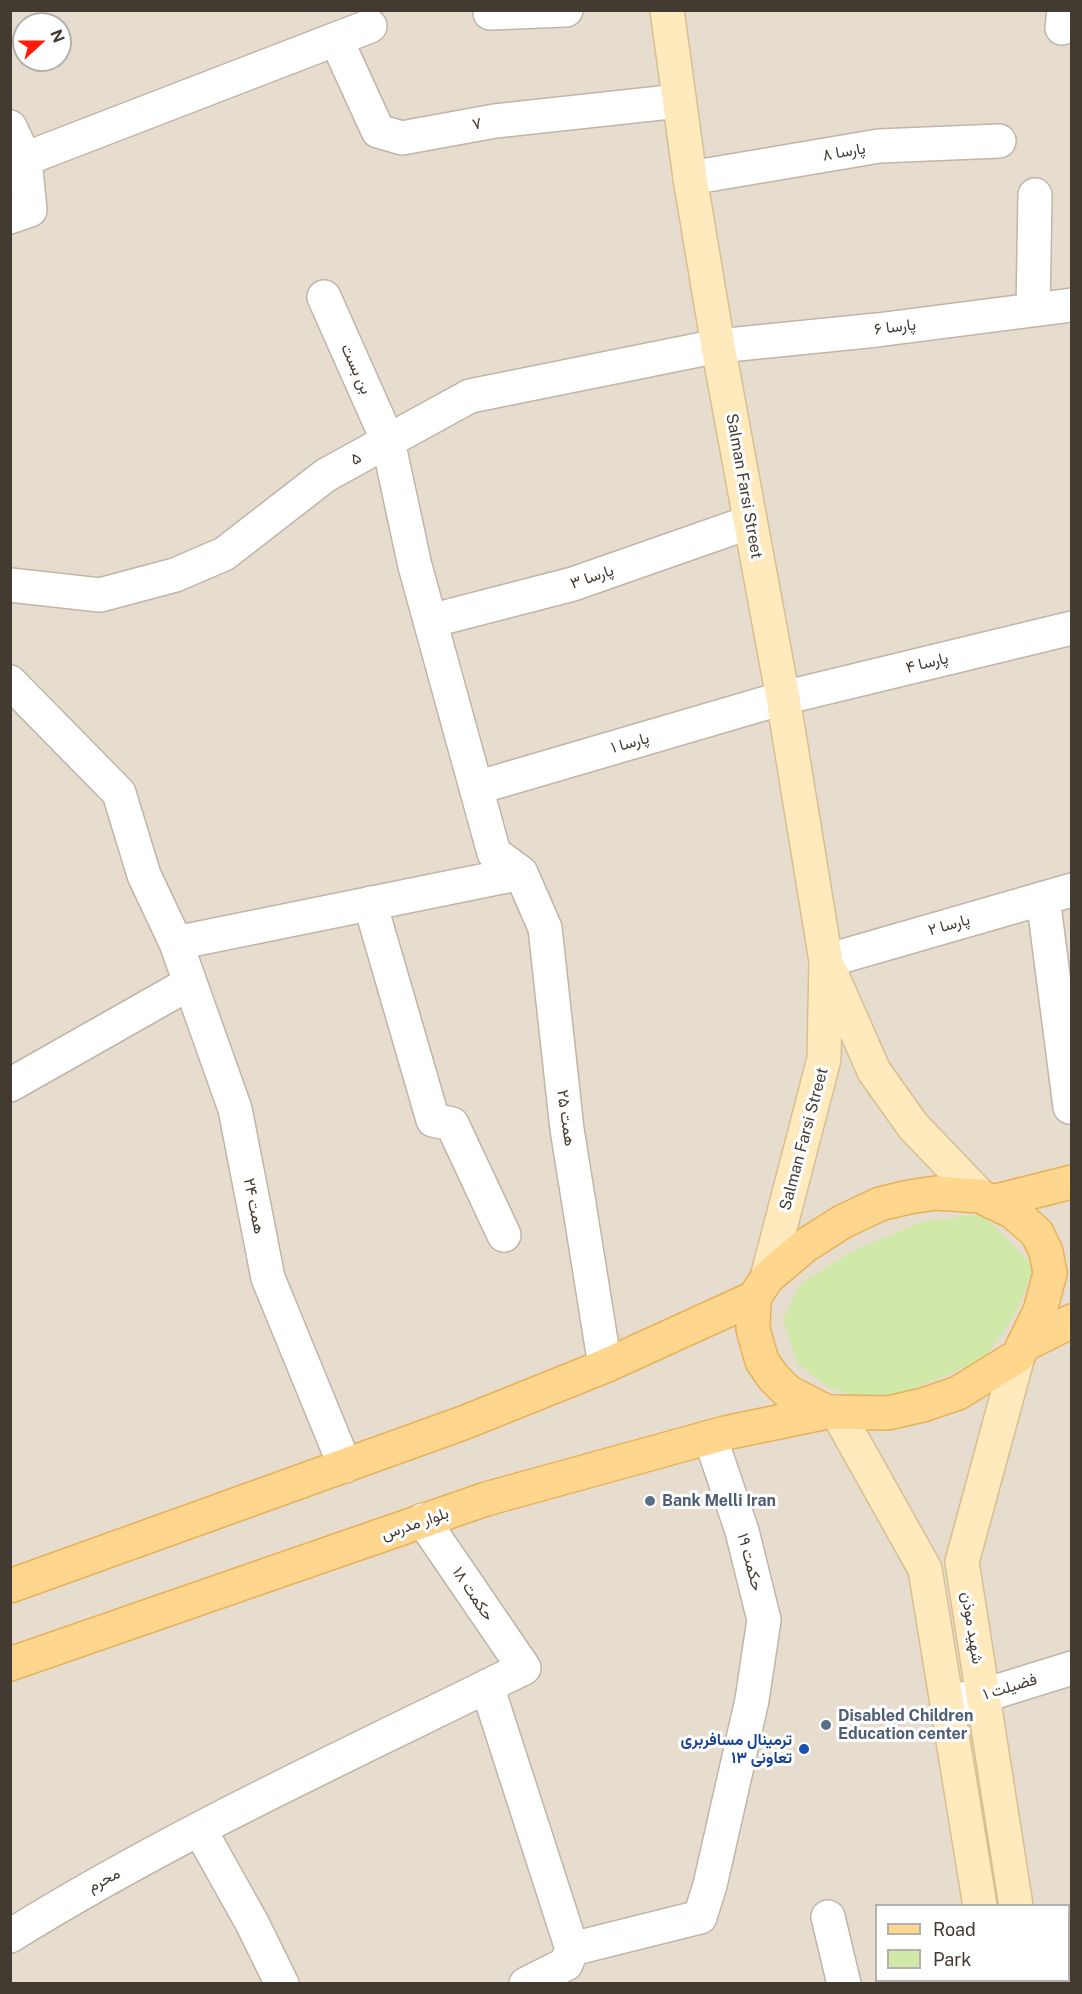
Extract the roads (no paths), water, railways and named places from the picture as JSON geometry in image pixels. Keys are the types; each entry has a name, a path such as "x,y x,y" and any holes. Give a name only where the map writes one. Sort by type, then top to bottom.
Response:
{"main road":[{"name":"Salman Farsi Street","path":"667,10 690,178 718,346 783,698 826,962 824,1059 761,1288"},
{"name":"Salman Farsi Street","path":"826,962 874,1071 914,1126 986,1199"},
{"path":"10,1586 463,1423 605,1366 761,1288 806,1245 842,1222 880,1204 936,1193 986,1199 1071,1182"},
{"path":"986,1199 1013,1212 1037,1233 1046,1252 1050,1274 1047,1292 1021,1350"},
{"path":"761,1288 753,1329 762,1361 788,1392 832,1412 925,1569 980,1904"},
{"name":"بلوار مدرس","path":"10,1664 486,1499 710,1437 832,1412 888,1413 923,1405 957,1394 1021,1350 1071,1321"},
{"name":"شهید موذن","path":"1016,1904 962,1562 1021,1350"}],"street":[{"path":"490,13 566,10"},
{"path":"25,159 370,26"},
{"name":"۷","path":"336,39 378,131 402,138 495,121 679,101"},
{"path":"10,127 25,159 30,210 10,217"},
{"name":"پارسا ۸","path":"690,178 879,146 999,141"},
{"path":"1033,310 1035,195"},
{"name":"بن بست","path":"324,297 388,441 415,566 494,853 521,873"},
{"name":"پارسا ۶","path":"718,346 877,330 1071,305"},
{"name":"۵","path":"10,585 100,595 175,575 224,554 327,476 470,396 718,346"},
{"name":"پارسا ۳","path":"430,621 573,584 750,522"},
{"name":"پارسا ۴","path":"783,698 1071,628"},
{"name":"همت ۲۴","path":"10,682 119,793 144,875 176,943 235,1109 268,1278 345,1466"},
{"name":"پارسا ۱","path":"476,788 783,698"},
{"path":"176,943 521,873"},
{"name":"همت ۲۵","path":"521,873 545,928 564,1106 605,1366"},
{"path":"1057,894 1070,1107"},
{"name":"پارسا ۲","path":"826,962 1057,894"},
{"path":"370,903 433,1120 452,1124 504,1235"},
{"path":"10,1085 190,983"},
{"name":"حکمت ۱۹","path":"572,1949 700,1917 710,1885 752,1700 764,1620 742,1531 710,1437"},
{"name":"حکمت ۱۸","path":"423,1520 524,1668"},
{"name":"محرم","path":"10,1936 78,1894 200,1830 524,1668"},
{"name":"فضیلت ۱","path":"947,1701 982,1696 1071,1668"},
{"path":"487,1686 572,1949 566,1965 526,1983"},
{"path":"200,1830 252,1923 282,1983"},
{"path":"828,1917 844,1983"}],"place":[{"name":"Bank Melli Iran","path":"650,1501"},
{"name":"Disabled Children Education center","path":"826,1725"},
{"name":"ترمینال مسافربری تعاونی ۱۳","path":"804,1749"}]}
